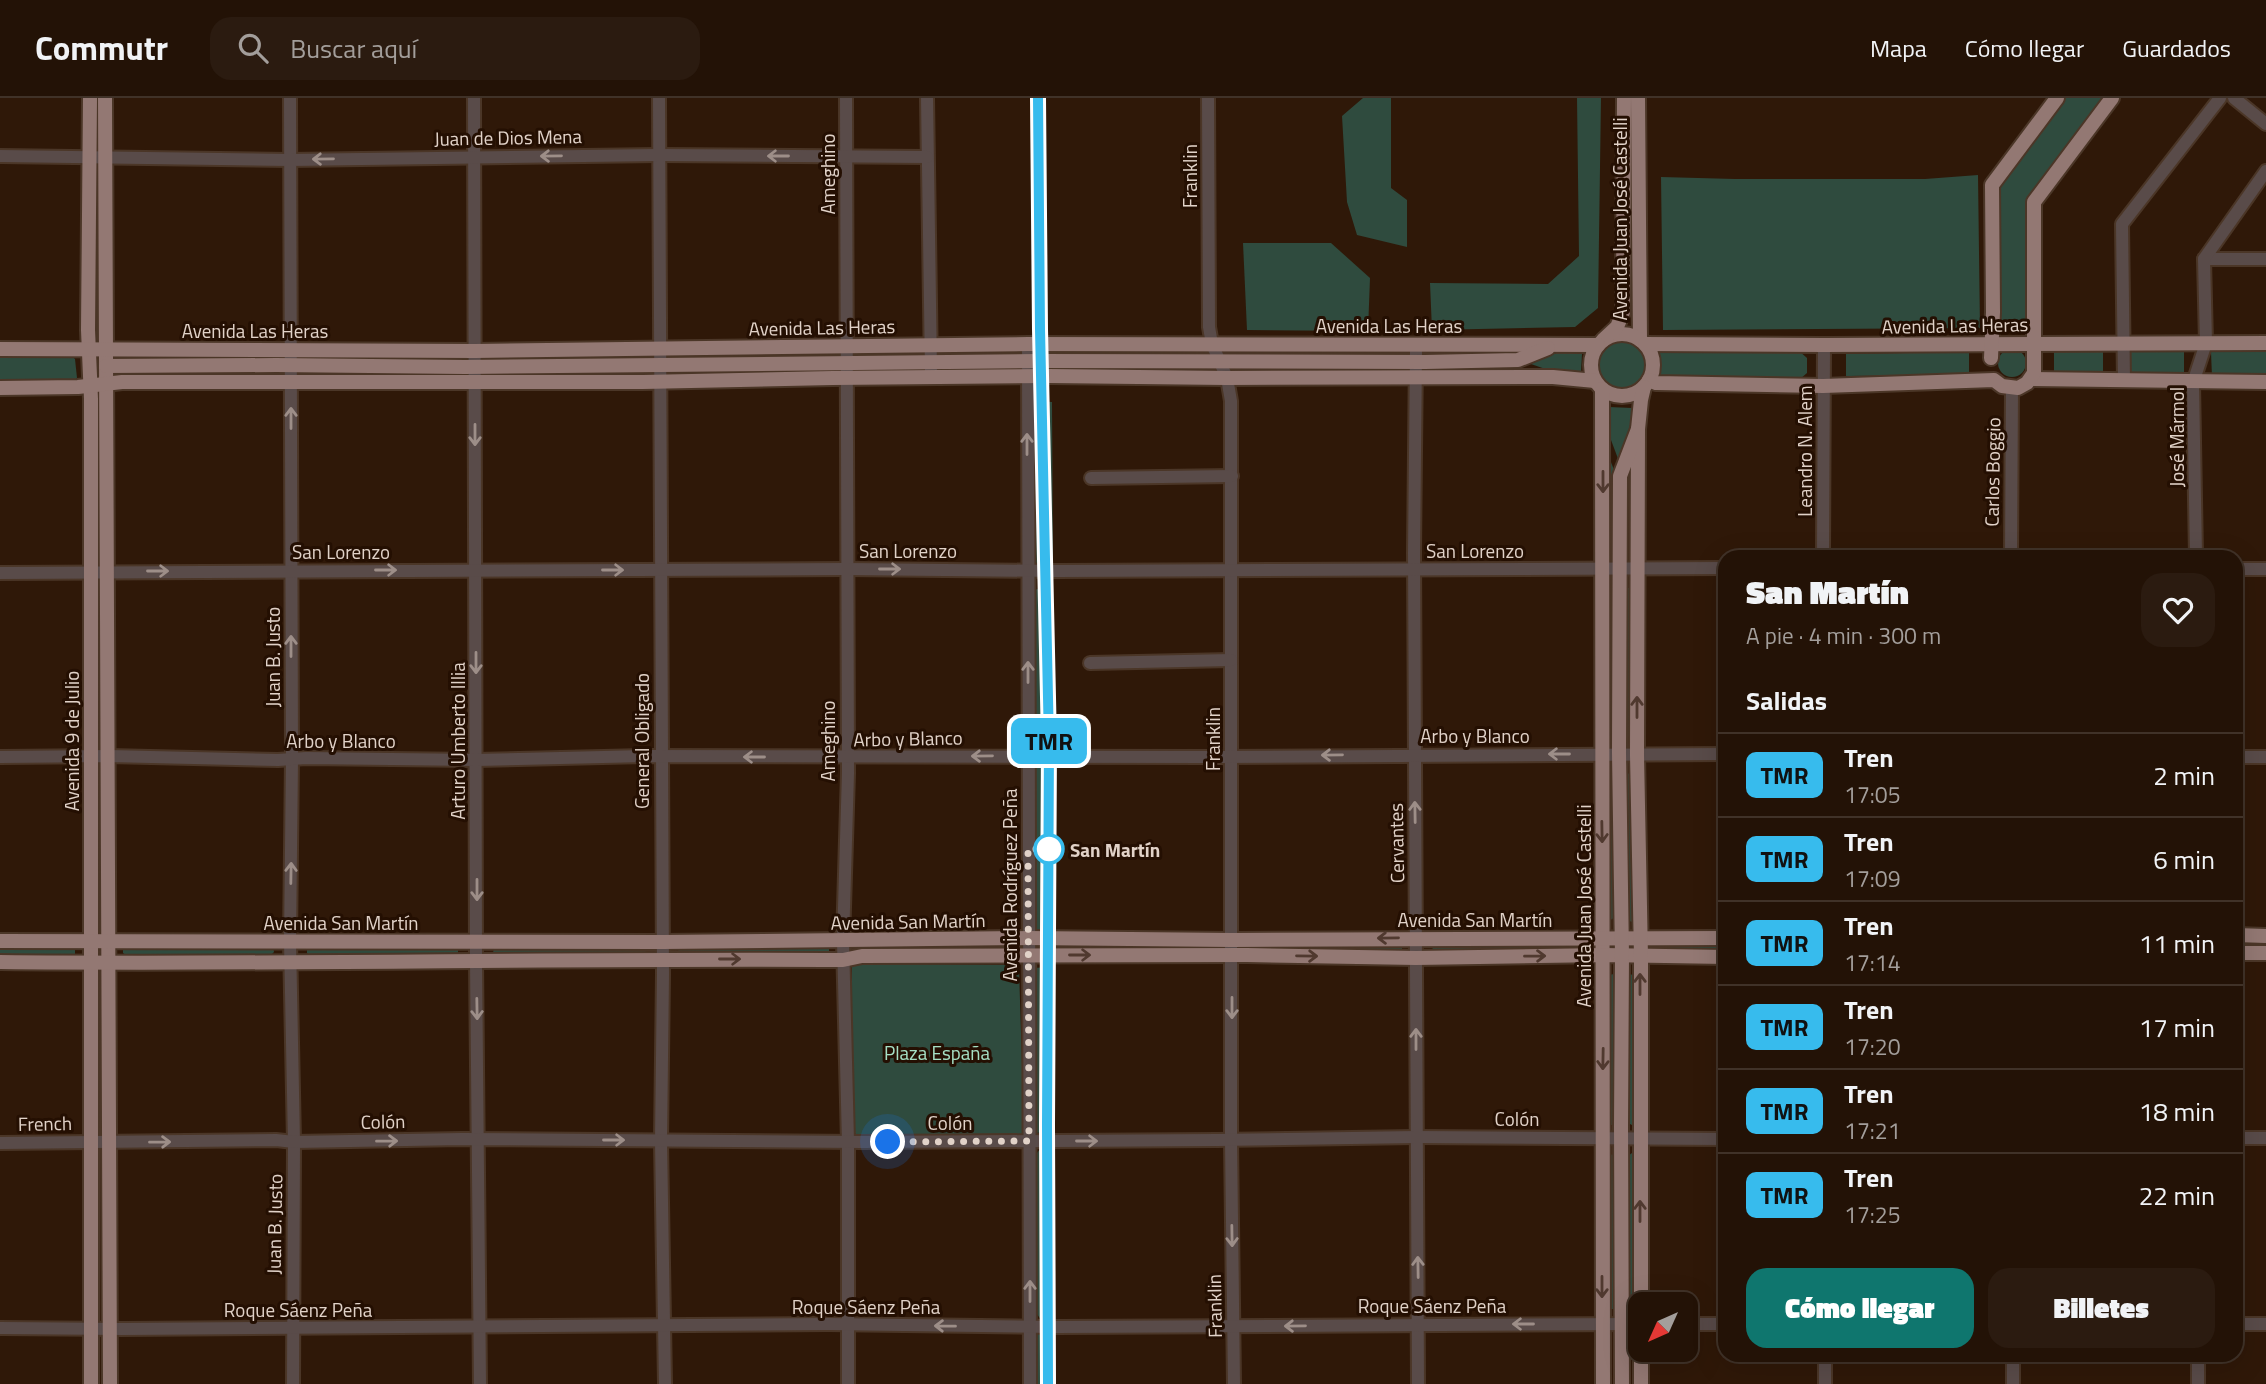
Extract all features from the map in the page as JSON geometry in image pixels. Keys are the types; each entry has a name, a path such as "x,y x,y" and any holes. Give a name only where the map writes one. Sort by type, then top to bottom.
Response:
{"main road":[{"name":"Avenida 9 de Julio","path":"90,98 98,156 107,366 110,1384"},
{"name":"Avenida 9 de Julio","path":"91,1384 89,349 98,156 105,98"},
{"name":"Avenida Juan José Castelli","path":"1600,342 1617,327 1623,312 1624,98"},
{"name":"Avenida Juan José Castelli","path":"1638,98 1642,342"},
{"path":"2057,98 1993,185 2001,348 1990,371 1994,380 2002,386 2124,381 2266,382"},
{"path":"2022,384 2035,366 2034,202 2112,98"},
{"path":"1622,334 1642,342 1649,351 1653,366 1647,383 1635,394 1623,397 1612,395 1598,385 1591,363 1600,342 1622,334"},
{"name":"Avenida Las Heras","path":"0,349 291,348 475,351 1028,344 1556,345 1600,342"},
{"name":"Avenida Las Heras","path":"1642,342 2001,348"},
{"name":"Avenida Las Heras","path":"2034,351 2124,343 2266,343"},
{"name":"Avenida Las Heras","path":"107,366 660,365 847,371 1027,369 1220,363 1518,360 1556,345"},
{"path":"2001,348 2034,351"},
{"name":"Avenida Las Heras","path":"1518,360 1553,377"},
{"name":"Avenida Las Heras","path":"1027,369 1227,378 1553,377 1598,385"},
{"name":"Avenida Las Heras","path":"0,388 78,387 106,382 660,382 847,371"},
{"path":"1647,383 1823,386 1994,380"},
{"name":"Avenida Juan José Castelli","path":"1640,1292 1638,429 1641,400 1647,383"},
{"name":"Avenida Juan José Castelli","path":"1598,385 1603,427 1603,1384"},
{"name":"Avenida Juan José Castelli","path":"1603,427 1620,476 1622,1384"},
{"name":"Avenida Juan José Castelli","path":"1620,476 1638,429"},
{"path":"2243,935 2266,936"},
{"name":"Avenida San Martín","path":"0,941 662,942 1028,938 1416,958 1604,955 1718,957"},
{"name":"Avenida San Martín","path":"0,962 662,958 843,960 862,956 1028,956 1416,938 1718,938"},
{"path":"967,939 967,956"},
{"path":"2243,953 2266,953"},
{"path":"1641,1362 1641,1384"}],"street":[{"name":"Juan B. Justo","path":"290,98 292,758 289,942 294,1142 293,1384"},
{"name":"Arturo Umberto Illia","path":"474,98 480,1384"},
{"name":"General Obligado","path":"659,98 661,1141 665,1384"},
{"name":"Ameghino","path":"846,98 848,758 843,960 848,1142 848,1384"},
{"path":"927,98 931,370"},
{"name":"Franklin","path":"1208,98 1209,327 1212,344 1227,378 1231,401 1231,1140 1234,1384"},
{"path":"2124,381 2122,224 2220,98"},
{"path":"2234,98 2266,124"},
{"name":"Juan de Dios Mena","path":"0,156 289,160 659,155 927,157"},
{"path":"2204,259 2266,171"},
{"path":"2204,259 2266,259"},
{"name":"José Mármol","path":"2196,550 2193,383 2206,343 2204,259"},
{"name":"Avenida Rodríguez Peña","path":"1028,344 1030,1384"},
{"name":"Cervantes","path":"1416,344 1414,754 1418,1384"},
{"name":"Leandro N. Alem","path":"1823,550 1824,345"},
{"name":"Carlos Boggio","path":"2011,550 2022,384"},
{"path":"1091,478 1232,476"},
{"name":"San Lorenzo","path":"0,573 1718,568"},
{"path":"2243,569 2266,569"},
{"path":"1090,663 1231,660"},
{"name":"Arbo y Blanco","path":"0,757 476,760 661,756 848,758 1028,755 1718,754"},
{"path":"2243,757 2266,757"},
{"name":"Colón","path":"91,1142 478,1139 848,1142 1416,1137 1718,1139"},
{"path":"2243,1138 2266,1138"},
{"name":"French","path":"0,1143 91,1142"},
{"name":"Roque Sáenz Peña","path":"0,1328 848,1324 1234,1327 1628,1325"},
{"path":"1698,1324 1718,1324"},
{"path":"2243,1324 2266,1324"},
{"path":"1825,1362 1825,1384"},
{"path":"2013,1362 2013,1384"},
{"path":"2198,1362 2199,1384"}],"green space":[{"path":"1363,98 1391,98 1391,188 1407,200 1407,247 1357,235 1347,202 1342,116"},
{"path":"1577,98 1601,98 1598,308 1575,327 1432,330 1430,283 1548,284 1579,256"},
{"path":"2064,98 2103,98 2028,198 2027,315 2021,327 2009,330 1998,321 1999,190 2002,181"},
{"path":"1978,175 1980,328 1663,330 1661,177 1925,179"},
{"path":"95,181 99,181 97,330 93,330"},
{"path":"1243,243 1331,243 1370,278 1368,331 1247,330"},
{"path":"1622,338 1641,346 1649,365 1641,384 1622,392 1603,384 1595,365 1603,346"},
{"path":"2012,349 2022,353 2026,363 2022,373 2012,377 2002,373 1998,363 2002,353"},
{"path":"1055,350 1187,350 1188,356 1056,355"},
{"path":"1243,350 1396,350 1397,357 1243,357"},
{"path":"1660,350 1798,350 1807,358 1807,373 1800,379 1660,378"},
{"path":"2054,350 2103,350 2103,375 2054,375"},
{"path":"2131,351 2184,351 2184,375 2131,376"},
{"path":"1559,352 1582,354 1581,372 1554,372 1528,363"},
{"path":"1969,352 1969,375 1846,376 1846,354"},
{"path":"2211,352 2266,352 2266,376 2212,377"},
{"path":"0,353 68,353 75,359 77,378 70,384 0,385"},
{"path":"641,353 641,361 489,362 489,355"},
{"path":"827,353 828,360 676,360 676,354"},
{"path":"490,370 644,370 644,378 490,378"},
{"path":"129,372 272,372 274,376 127,378"},
{"path":"1034,401 1052,402 1053,562 1051,565 1038,566 1033,558"},
{"path":"1609,407 1632,408 1631,432 1620,464 1608,432"},
{"path":"1607,452 1616,475 1614,548 1606,548"},
{"path":"1053,586 1054,750 1039,749 1034,739 1033,590"},
{"path":"1608,587 1614,589 1612,735 1608,734"},
{"path":"1628,588 1632,588 1632,735 1629,736 1626,732"},
{"path":"96,594 101,594 100,742 95,741"},
{"path":"1054,762 1052,934 1038,934 1032,925 1036,767 1039,763"},
{"path":"1609,772 1613,772 1615,917 1609,921"},
{"path":"1632,772 1633,922 1627,918 1625,775"},
{"path":"98,784 102,784 100,925 97,926"},
{"path":"1214,944 1214,951 1062,951 1062,947"},
{"path":"1585,944 1586,948 1583,950 1433,952 1432,945"},
{"path":"1654,945 1718,945 1718,953 1652,950"},
{"path":"0,946 73,946 75,956 0,958"},
{"path":"646,946 643,954 496,956 493,953 494,948"},
{"path":"1247,946 1402,946 1402,950 1247,950"},
{"path":"273,947 274,952 271,955 127,956 123,953 123,948"},
{"path":"458,947 458,953 453,954 310,956 307,953 307,948"},
{"path":"678,948 829,949 829,957 679,956"},
{"name":"Plaza España","path":"857,964 1014,965 1019,968 1024,1131 1021,1136 859,1138 852,1130 852,967"},
{"path":"1051,967 1054,1131 1036,1133 1033,968"},
{"path":"1614,974 1616,1122 1609,1125 1609,975"},
{"path":"1628,974 1634,975 1632,1125 1626,1122"},
{"path":"1055,1147 1053,1319 1041,1320 1037,1314 1037,1153 1040,1149"},
{"path":"1632,1153 1634,1155 1634,1292 1628,1292 1628,1309 1626,1308 1628,1156"},
{"path":"1608,1154 1614,1155 1616,1306 1613,1309 1609,1309"},
{"path":"1055,1332 1055,1384 1034,1384 1034,1338 1037,1333"}],"railway":[{"path":"1038,98 1039,329 1049,743 1048,1384"}],"train":[{"name":"TMR","path":"1038,98 1049,743 1048,1384"}],"place":[{"name":"San Martín","path":"1049,849"}],"route":[{"path":"888,1142 1029,1141 1028,849 1049,849"}]}
